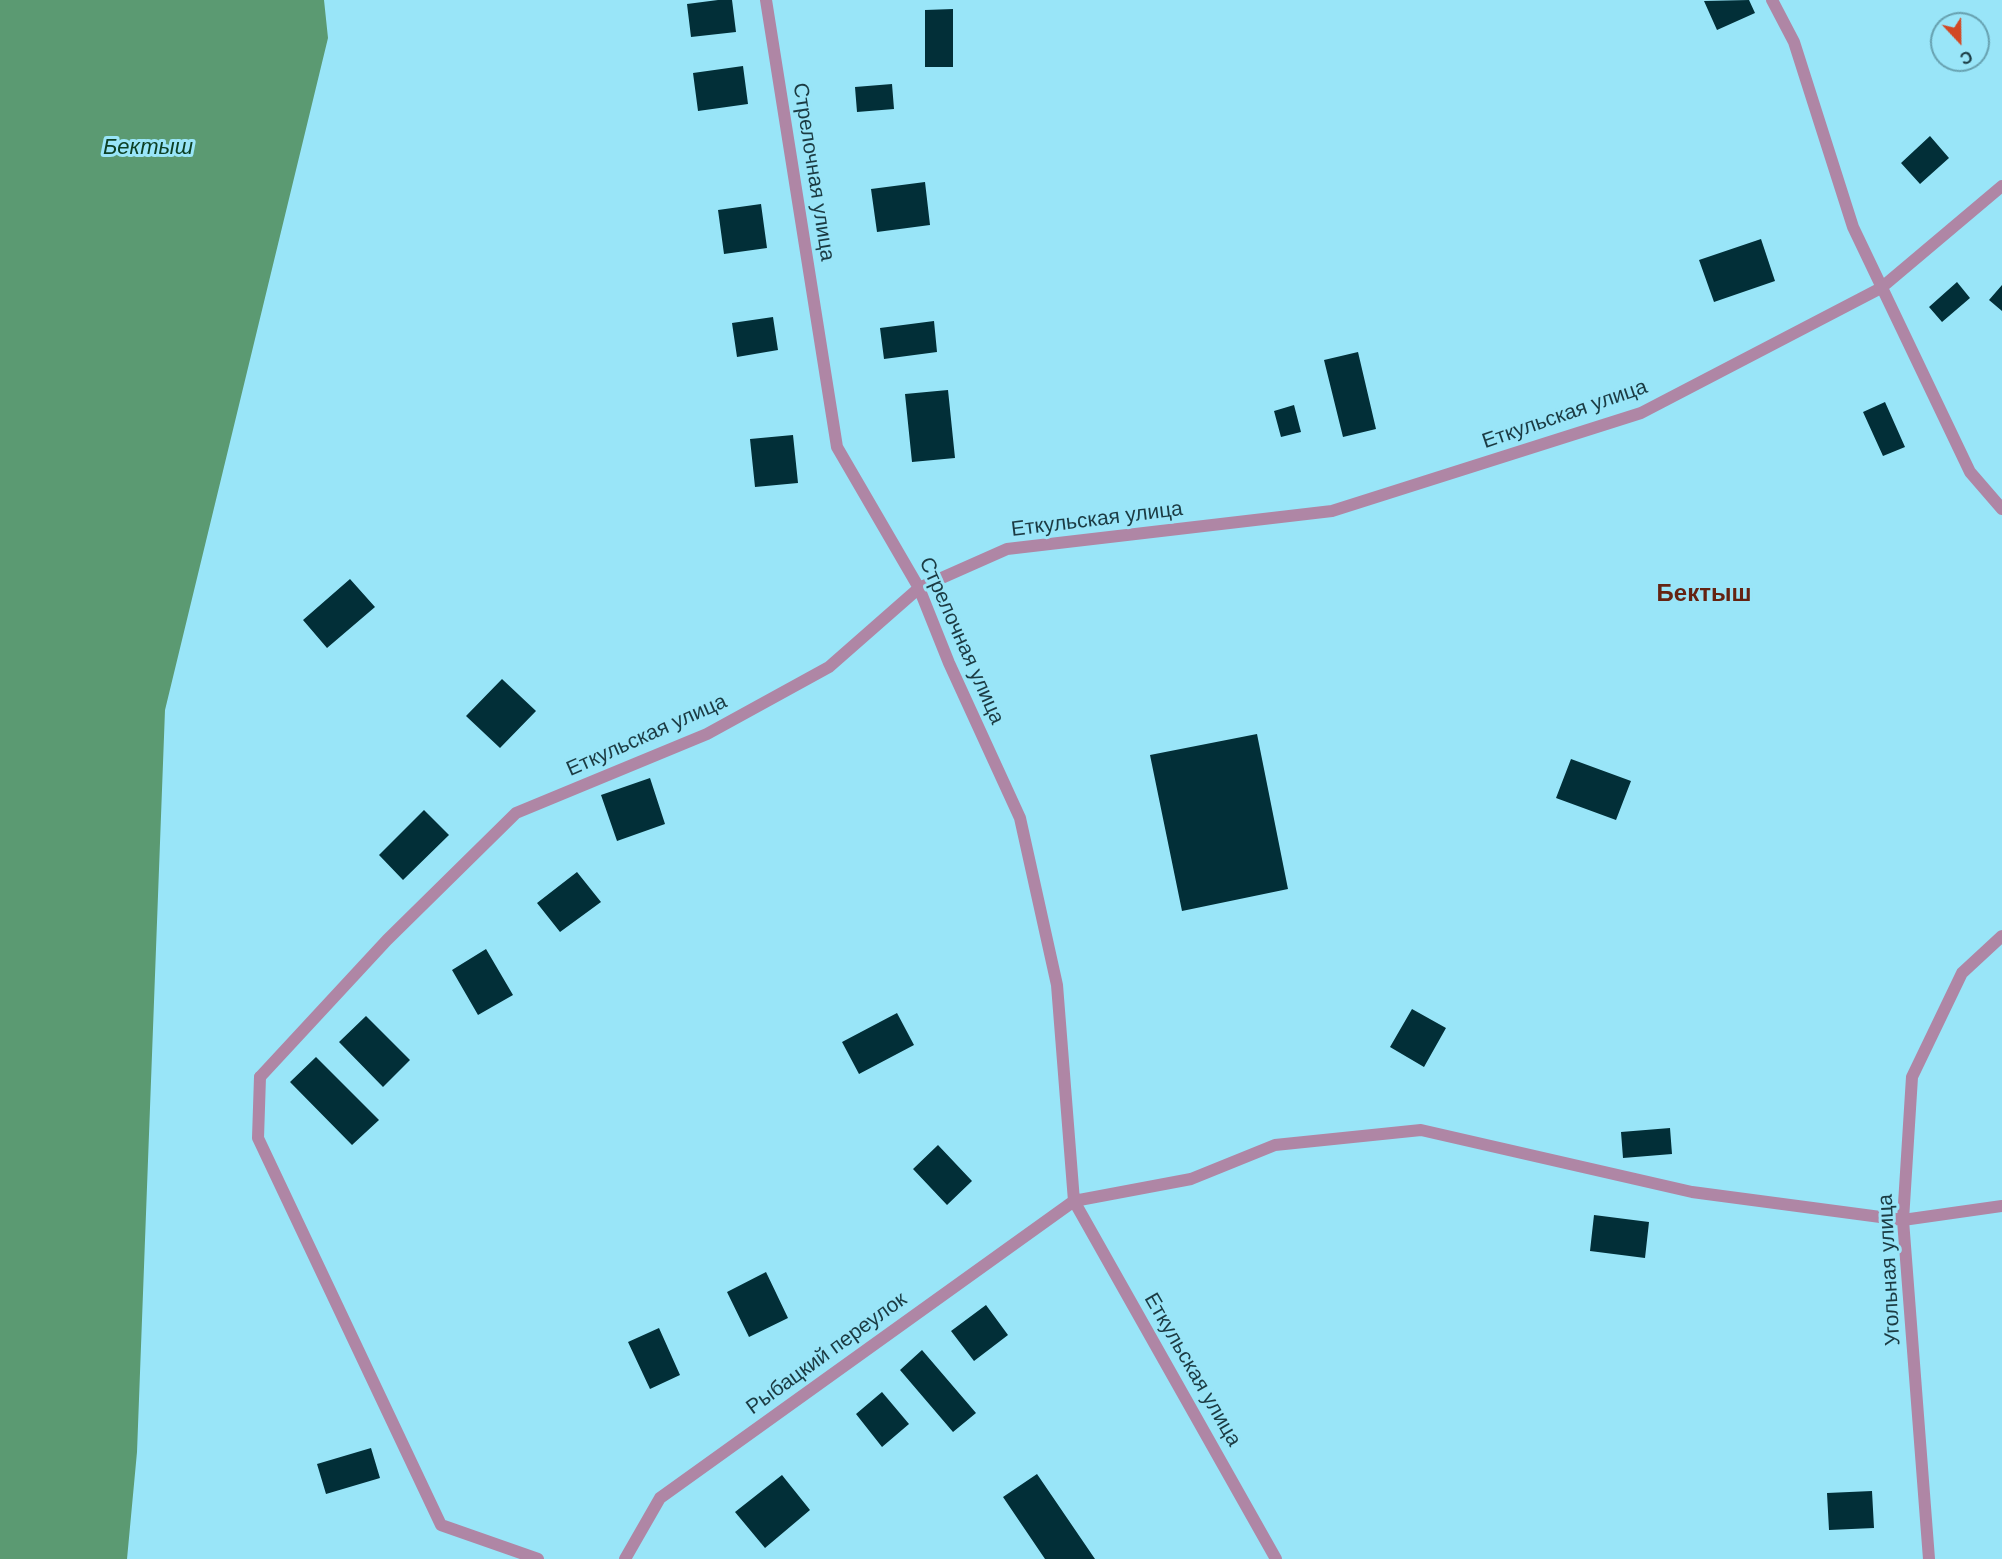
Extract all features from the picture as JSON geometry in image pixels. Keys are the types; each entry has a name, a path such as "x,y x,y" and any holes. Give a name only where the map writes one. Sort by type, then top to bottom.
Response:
{"street":[{"name":"Стрелочная улица","path":"766,0 837,447 919,588 949,663 1020,818 1057,985 1074,1201"},
{"path":"1772,0 1794,42 1853,227 1970,472 2002,509"},
{"name":"Еткульская улица","path":"538,1559 441,1525 258,1138 260,1077 387,940 516,813 707,734 829,667 919,588 1007,549 1320,513 1641,413 1881,288 2002,186"},
{"name":"Угольная улица","path":"1929,1559 1903,1220 1912,1077 1962,973 2002,936"},
{"path":"1074,1201 1191,1179 1275,1145 1420,1130 1692,1192 1903,1220 2002,1206"},
{"name":"Еткульская улица","path":"1074,1201 1276,1559"},
{"name":"Рыбацкий переулок","path":"625,1559 660,1498 1074,1201"}],"water":[{"name":"Бектыш","path":"0,0 324,0 328,38 165,710 137,1452 127,1559 0,1559"}],"building":[{"path":"732,0 736,32 691,37 687,4"},
{"path":"1749,0 1755,13 1717,30 1704,1"},
{"path":"953,9 953,67 925,67 925,10"},
{"path":"743,66 748,104 698,111 693,73"},
{"path":"892,84 894,109 857,112 855,87"},
{"path":"1930,136 1949,158 1920,184 1901,163"},
{"path":"925,182 930,225 877,232 871,189"},
{"path":"761,204 767,248 724,254 718,210"},
{"path":"1761,239 1775,281 1714,302 1699,260"},
{"path":"1957,282 1970,298 1942,322 1929,307"},
{"path":"2002,285 2002,311 1989,300"},
{"path":"773,317 778,350 737,357 732,323"},
{"path":"934,321 937,352 884,359 880,328"},
{"path":"1358,352 1376,429 1343,437 1324,360"},
{"path":"948,390 955,458 912,462 905,394"},
{"path":"1885,402 1905,447 1883,456 1863,412"},
{"path":"1294,405 1301,432 1281,437 1274,411"},
{"path":"793,435 798,483 755,487 750,439"},
{"path":"350,579 375,607 327,648 303,620"},
{"path":"502,679 536,711 500,748 466,716"},
{"path":"1257,734 1288,889 1182,911 1150,755"},
{"path":"1571,759 1631,781 1616,820 1556,798"},
{"path":"650,778 665,824 617,841 601,795"},
{"path":"424,810 449,835 403,880 379,855"},
{"path":"577,872 601,902 560,932 537,903"},
{"path":"486,949 513,995 478,1015 452,970"},
{"path":"1412,1009 1446,1028 1424,1067 1390,1047"},
{"path":"897,1013 914,1045 859,1074 842,1042"},
{"path":"366,1016 410,1060 383,1087 339,1042"},
{"path":"316,1057 379,1120 352,1145 290,1082"},
{"path":"1670,1128 1672,1154 1623,1158 1621,1132"},
{"path":"938,1145 972,1181 947,1205 913,1169"},
{"path":"1594,1215 1649,1222 1645,1258 1590,1251"},
{"path":"766,1272 788,1318 749,1337 727,1292"},
{"path":"986,1305 1008,1335 974,1361 951,1331"},
{"path":"659,1328 680,1375 650,1389 628,1342"},
{"path":"922,1350 976,1413 953,1432 900,1370"},
{"path":"882,1392 909,1424 882,1447 856,1414"},
{"path":"371,1448 380,1478 326,1494 317,1464"},
{"path":"1037,1474 1095,1559 1045,1559 1003,1497"},
{"path":"782,1475 810,1510 765,1548 735,1512"},
{"path":"1872,1491 1874,1528 1829,1530 1827,1493"}],"district":[{"name":"Бектыш","path":"1704,595"}]}
